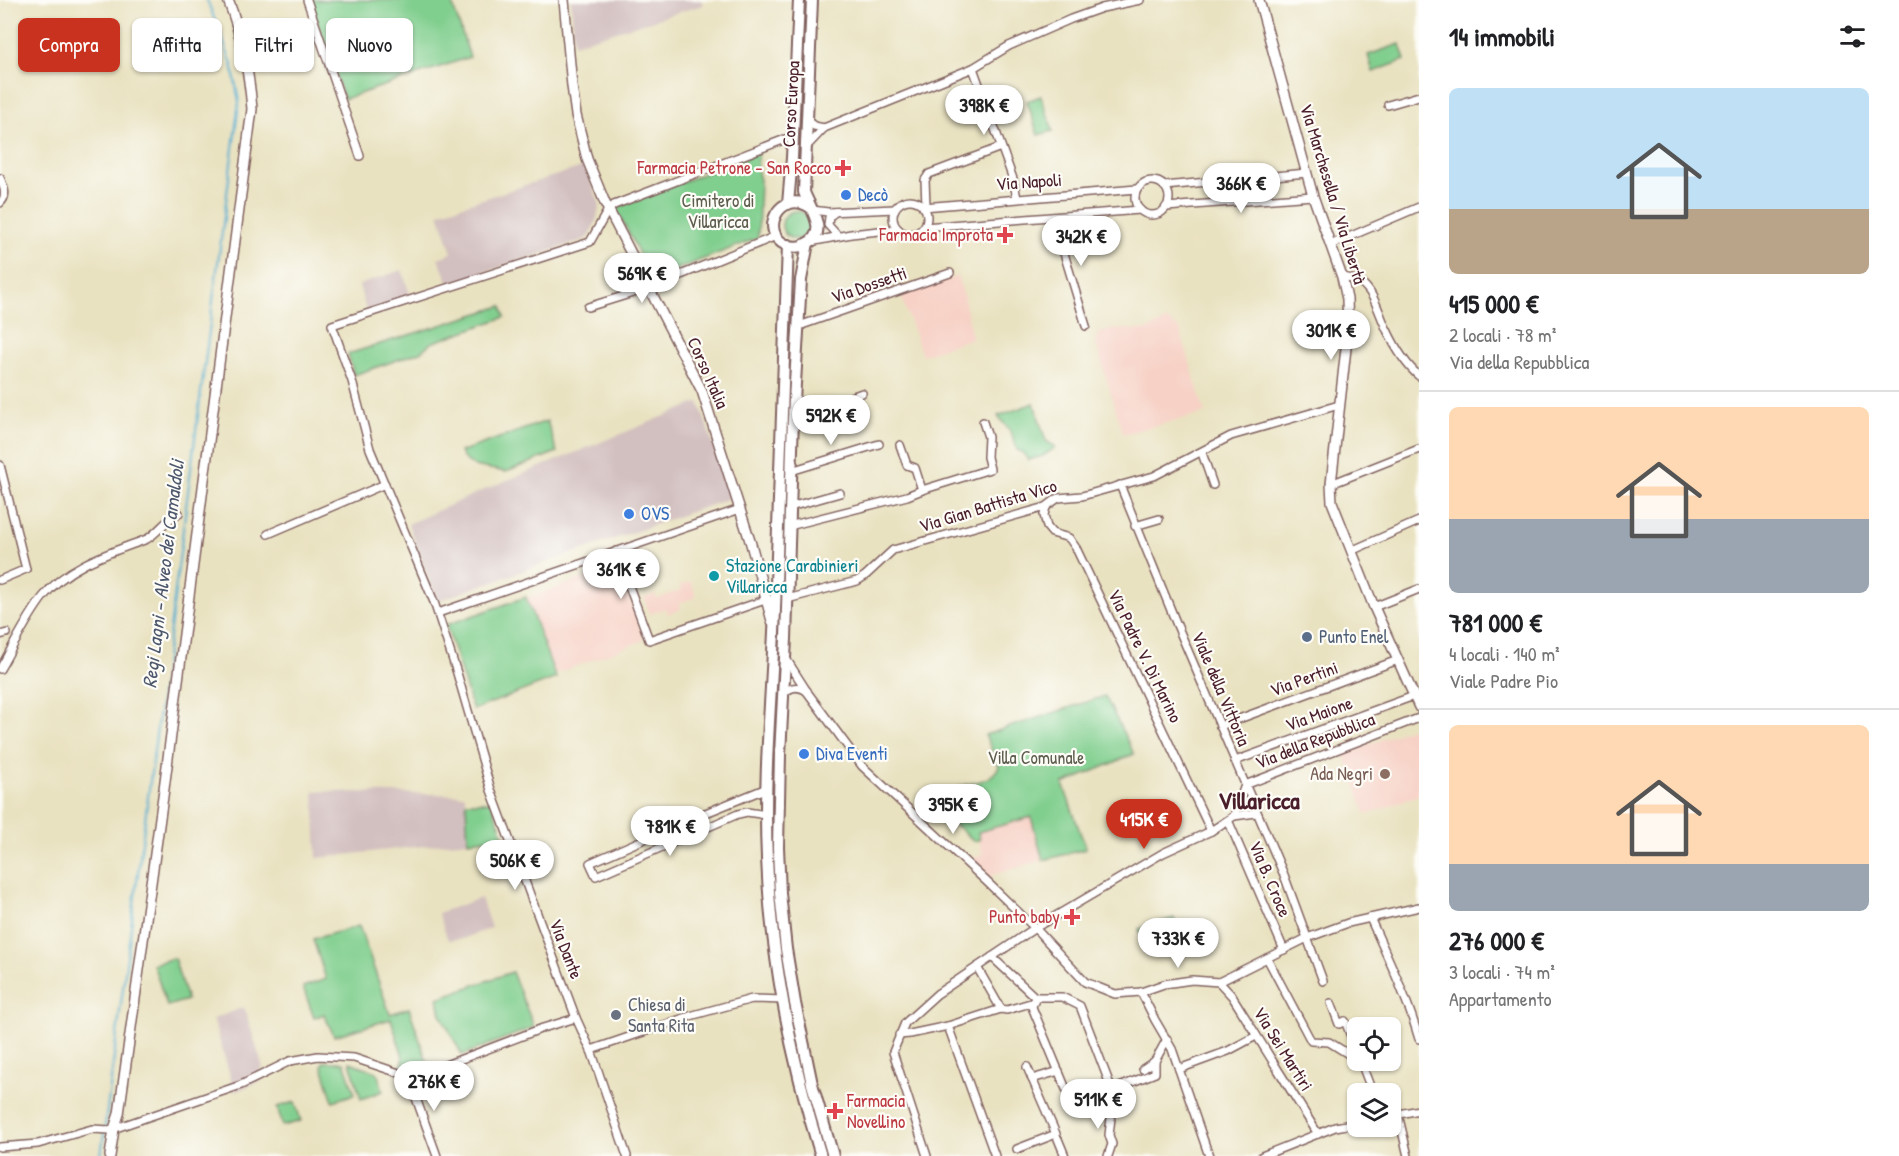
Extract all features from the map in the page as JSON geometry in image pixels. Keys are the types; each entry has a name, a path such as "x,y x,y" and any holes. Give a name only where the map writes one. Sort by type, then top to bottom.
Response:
{"main road":[{"name":"Corso Europa","path":"788,204 799,0"},
{"name":"Corso Europa","path":"811,209 804,192 812,0"},
{"path":"809,242 796,247 788,245 776,236 773,225 774,217 781,207 799,202 811,209 818,224 809,242 801,280 790,471 787,599 780,635 766,814 769,896 783,1000 802,1092 821,1156"},
{"path":"788,245 776,576 780,635 785,656 778,823 783,915 795,1002 812,1084 832,1156"}],"street":[{"path":"110,1156 112,1129 119,1114 161,812 252,109 249,72 237,22 228,0"},
{"path":"307,0 360,156"},
{"name":"Corso Italia","path":"564,0 576,116 587,159 609,210 702,391 780,635"},
{"path":"805,148 824,128 973,68 1009,46 1102,8 1140,0"},
{"name":"Via Marchesella / Via Libertà","path":"1259,0 1313,196 1342,277 1347,299 1349,322 1331,484 1332,502 1374,607 1414,689 1419,707"},
{"path":"973,68 1013,180 1017,198"},
{"path":"1388,105 1419,96"},
{"path":"806,120 814,126 824,128"},
{"path":"609,210 614,205 793,138"},
{"path":"925,206 911,200 902,202 895,209 894,222 898,229 912,234 924,227 927,219 925,180 929,174 1001,147"},
{"path":"1307,173 1164,186 1150,181 1140,185 1135,200 1140,210 1154,215 1167,207 1313,196"},
{"path":"0,178 5,191 0,203"},
{"path":"1164,186 1168,194 1167,207"},
{"name":"Via Napoli","path":"925,206 1137,189"},
{"path":"1330,245 1419,207"},
{"path":"811,209 837,211 895,209"},
{"name":"Via Dante","path":"609,210 590,242 332,325 352,381 370,449 438,613 491,790 576,1018 591,1050 627,1156"},
{"name":"Via Napoli","path":"924,227 1140,210"},
{"path":"837,211 828,221 830,229 838,236"},
{"path":"1053,217 1086,326"},
{"path":"809,242 898,229"},
{"path":"588,307 649,288 776,236"},
{"name":"Via Dossetti","path":"799,326 950,273"},
{"path":"1342,277 1360,282 1367,288 1373,296 1387,331 1410,369 1419,376"},
{"path":"793,418 862,393"},
{"name":"Via Gian Battista Vico","path":"787,599 857,582 892,550 1046,507 1058,498 1082,496 1154,476 1231,436 1340,405"},
{"path":"789,526 907,496 990,469 987,457 988,437 983,422"},
{"path":"790,471 879,444"},
{"path":"900,445 907,465 915,468 922,490"},
{"path":"1331,484 1419,449"},
{"path":"1202,453 1213,485"},
{"path":"0,465 26,569 0,580"},
{"path":"268,534 385,484"},
{"name":"Viale della Vittoria","path":"1120,485 1135,526 1284,874 1323,981"},
{"path":"790,507 840,493"},
{"name":"Via Padre V. Di Marino","path":"1046,507 1044,515 1047,527 1052,533 1069,538 1076,548 1211,831"},
{"path":"438,613 740,509"},
{"path":"0,669 35,608 56,584 88,562 154,535 179,513"},
{"path":"1135,526 1159,519"},
{"path":"1351,551 1419,521"},
{"path":"616,551 649,640 768,599"},
{"path":"761,578 776,576"},
{"path":"1374,607 1419,589"},
{"path":"785,656 807,691 862,766 987,881 1035,928 1084,982 1115,994 1142,992 1164,984 1192,980 1219,982 1307,938 1348,923 1419,907"},
{"name":"Via Pertini","path":"1220,726 1398,660"},
{"path":"782,697 791,688 807,691"},
{"name":"Via Maione","path":"1235,761 1414,689"},
{"name":"Via della Repubblica","path":"1231,818 1245,785 1419,718"},
{"path":"766,814 747,812 738,814 596,876 590,863 767,788"},
{"path":"927,1156 893,1052 904,1023 937,994 1035,928 1163,854 1211,831 1231,818 1256,813"},
{"name":"Via B. Croce","path":"1231,818 1284,950"},
{"path":"1370,918 1402,989 1419,1039"},
{"path":"992,957 1034,1000"},
{"path":"1268,958 1311,1041 1329,1042 1347,1053"},
{"path":"976,967 1001,1010"},
{"name":"Via Sei Martiri","path":"1219,982 1232,996 1318,1134"},
{"path":"1142,992 1167,1039 1209,1156"},
{"path":"899,1035 948,1026 1034,1000 1062,996 1080,1006 1112,1090 1115,1092"},
{"path":"591,1050 690,1016 752,999 783,1000"},
{"path":"1034,1000 1032,1007 1066,1089 1092,1092"},
{"path":"1331,1003 1339,1024 1345,1021 1347,1026"},
{"path":"0,1147 38,1144 92,1129 112,1129 241,1085 290,1061 318,1056 354,1058 408,1076 422,1074 543,1028 576,1018"},
{"path":"948,1026 995,1156"},
{"path":"1179,1069 1228,1051 1256,1036"},
{"path":"1143,1069 1155,1061 1167,1039"},
{"path":"1108,1156 1112,1144 1109,1135 1110,1109 1115,1107 1115,1092 1117,1088 1155,1073 1155,1061"},
{"path":"1017,1149 1056,1134 1027,1067"},
{"path":"1032,1079 1059,1071"},
{"path":"408,1076 437,1156"},
{"path":"1401,1114 1419,1110"},
{"path":"1262,1156 1335,1127 1347,1125"},
{"path":"1401,1136 1408,1156"},
{"path":"1058,1139 1065,1156"}],"shaded area":[{"path":"571,0 701,0 703,5 574,44"},
{"path":"585,166 600,205 589,236 584,240 449,284 438,258 452,253 439,213"},
{"path":"402,270 411,297 366,311 359,285"},
{"path":"957,276 963,293 972,338 922,355 901,296"},
{"path":"1166,321 1180,330 1205,413 1123,434 1095,340 1099,333 1110,330 1147,330"},
{"path":"699,402 731,498 437,601 408,524 479,492"},
{"path":"618,566 644,640 555,674 527,598"},
{"path":"691,582 696,597 679,603 681,609 668,614 666,608 650,614 644,598 655,594 657,599 681,590 680,585"},
{"name":"Ada Negri","path":"1419,725 1419,795 1366,815 1344,754"},
{"path":"314,791 465,795 468,841 317,858"},
{"path":"1031,817 1043,860 990,876 971,860 982,854 978,832"},
{"path":"481,898 491,928 462,939 448,940 438,913"},
{"path":"244,1007 263,1068 260,1070 264,1079 235,1092 213,1019"}],"green space":[{"path":"310,0 451,0 470,57 344,99 335,72 413,72 413,18 326,18 326,47"},
{"path":"1400,44 1405,60 1373,72 1368,55"},
{"path":"1041,96 1053,131 1038,135 1027,101"},
{"name":"Cimitero di Villaricca","path":"759,152 757,168 760,180 758,238 662,275 656,276 648,271 616,208"},
{"path":"796,211 806,215 810,225 806,235 796,239 786,235 782,225 786,215"},
{"path":"502,306 505,317 431,343 420,352 354,375 348,354"},
{"path":"1034,403 1046,441 1056,447 1043,456 1028,460 1022,452 1017,450 1011,432 998,416"},
{"path":"547,421 557,452 506,472 474,466 464,459 460,452"},
{"path":"526,597 556,678 473,710 446,625"},
{"name":"Villa Comunale","path":"1105,696 1134,754 1063,784 1086,849 1043,860 1031,817 978,832 980,840 974,841 930,803 956,788 986,779 996,772 999,766 985,735"},
{"path":"466,802 491,802 504,837 468,841"},
{"path":"1174,918 1180,937 1146,948 1139,929"},
{"path":"359,926 390,1014 409,1008 429,1067 412,1072 402,1070 403,1057 391,1019 334,1036 324,1014 314,1018 303,987 326,979 313,939"},
{"path":"174,958 187,1000 167,1006 153,964"},
{"path":"512,972 534,1027 462,1055 441,1015 438,998"},
{"path":"323,1062 344,1062 355,1094 333,1101 322,1066"},
{"path":"350,1062 377,1072 383,1091 361,1099"},
{"path":"295,1102 301,1121 283,1126 277,1107"}],"waterway":[{"name":"Regi Lagni - Alveo dei Camaldoli","path":"101,1156 239,102 232,64 207,0"}],"place":[{"name":"Farmacia Petrone - San Rocco","path":"843,168"},
{"name":"Decò","path":"846,195"},
{"name":"Farmacia Improta","path":"1005,235"},
{"name":"OVS","path":"629,514"},
{"name":"Stazione Carabinieri Villaricca","path":"714,576"},
{"name":"Punto Enel","path":"1307,637"},
{"name":"Diva Eventi","path":"804,754"},
{"name":"Ada Negri","path":"1385,774"},
{"name":"Punto baby","path":"1072,917"},
{"name":"Chiesa di Santa Rita","path":"616,1015"},
{"name":"Farmacia Novellino","path":"835,1111"}],"district":[{"name":"Villaricca","path":"1259,801"}]}
